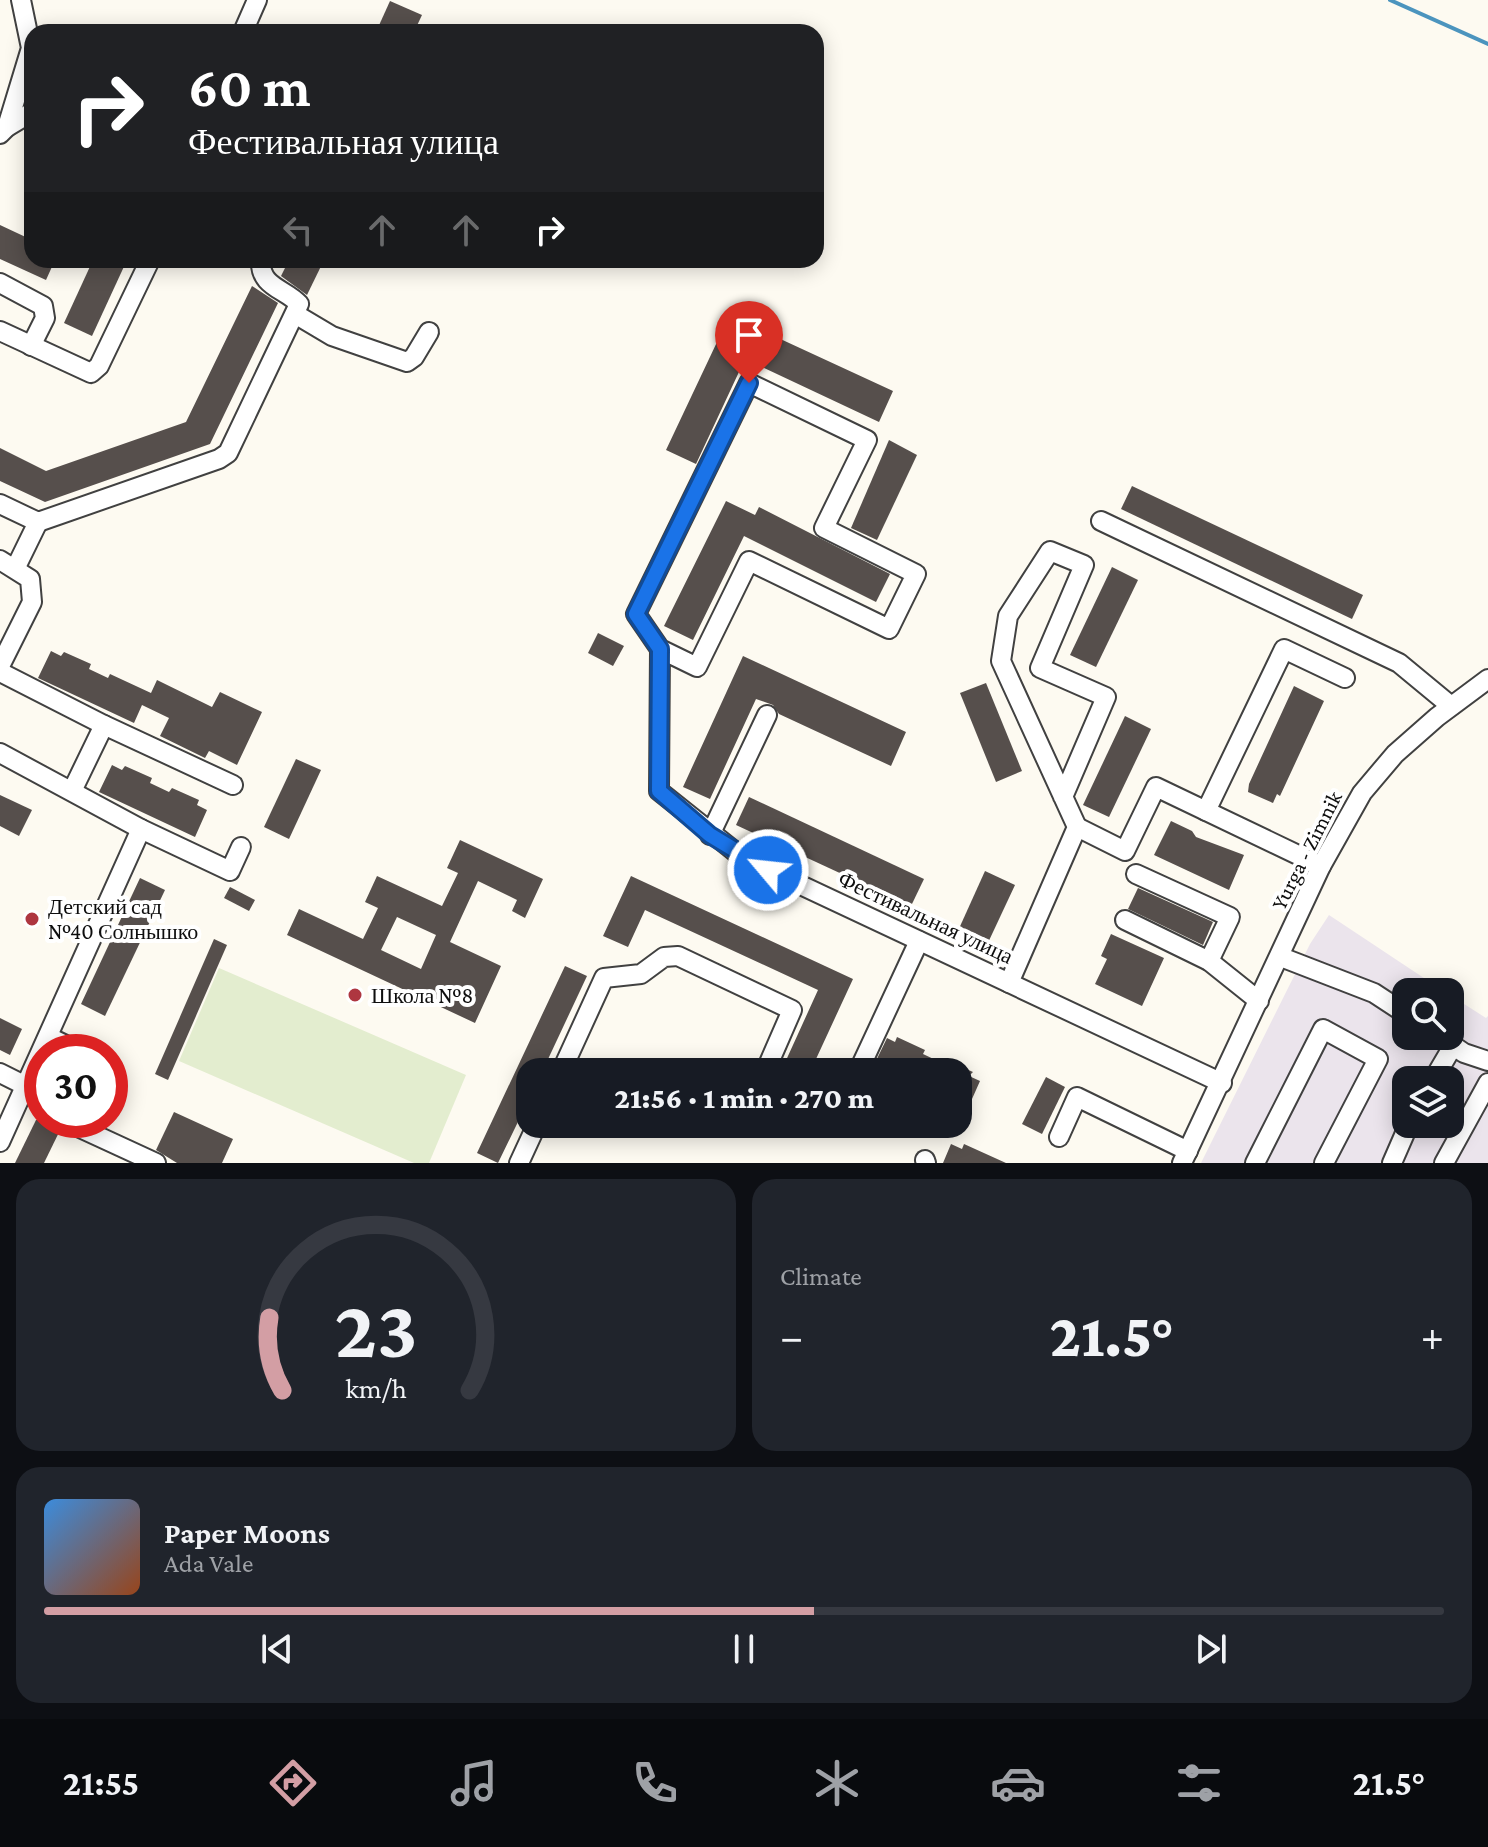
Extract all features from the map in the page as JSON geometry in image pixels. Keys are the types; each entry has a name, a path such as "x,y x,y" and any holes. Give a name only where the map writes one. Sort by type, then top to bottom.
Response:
{"street":[{"path":"21,0 26,24"},
{"path":"246,24 257,0"},
{"path":"4,130 24,69"},
{"path":"4,130 24,117"},
{"path":"0,331 85,372 96,370 146,268"},
{"path":"0,666 32,602 15,569 38,522 223,456 295,314 298,301 272,287 261,268"},
{"path":"0,283 43,306 45,318 31,346"},
{"path":"295,314 332,336 402,362 411,361 429,332"},
{"path":"749,383 867,440 824,528 916,574 889,629 749,561 697,667 660,649 636,614 749,383"},
{"path":"0,504 38,522"},
{"path":"1101,521 1399,663 1451,706"},
{"path":"1063,797 1106,697 1040,668 1084,565 1050,551 1008,616 1001,661 1063,797 1077,827 1125,851 1156,787 1321,866"},
{"name":"Фестивальная улица","path":"660,649 659,791 710,835 743,858 1222,1083"},
{"path":"1206,811 1284,649 1345,678"},
{"path":"0,672 233,785"},
{"name":"Yurga - Zimnik","path":"1185,1157 1321,866 1362,793 1395,754 1488,679"},
{"path":"710,835 767,715"},
{"path":"73,789 104,725"},
{"path":"0,753 73,789 141,829 230,871 241,847"},
{"path":"1009,983 1077,827"},
{"path":"50,1034 141,829"},
{"path":"1136,874 1230,917 1209,961"},
{"path":"1125,920 1209,961 1259,1001"},
{"path":"865,1058 919,941"},
{"path":"567,1058 604,978 641,974 664,957 678,956 792,1010 771,1058"},
{"path":"1281,957 1374,993 1392,1005"},
{"path":"1255,1163 1323,1029 1378,1059 1324,1163"},
{"path":"1464,1050 1488,1061"},
{"path":"0,1073 24,1085"},
{"path":"1444,1163 1488,1083"},
{"path":"0,1142 24,1090"},
{"path":"1059,1137 1077,1097 1185,1157"},
{"path":"102,1138 156,1163"},
{"path":"519,1163 531,1138"},
{"path":"1392,1163 1403,1138"}],"shaded area":[{"path":"1329,915 1424,978 1392,978 1392,1050 1464,1050 1464,1004 1486,1018 1488,1016 1488,1163 1201,1163 1310,944"}],"green space":[{"path":"219,968 466,1075 429,1163 414,1163 179,1061"}],"building":[{"path":"390,1 422,15 418,24 380,24"},
{"path":"0,225 24,236 24,268 51,268 46,280 0,259"},
{"path":"89,268 123,268 92,336 64,323"},
{"path":"285,268 320,268 307,295 281,276"},
{"path":"252,286 278,303 210,444 45,502 0,481 0,448 46,471 186,422"},
{"path":"726,323 756,337 759,329 893,391 879,422 745,359 696,464 666,450"},
{"path":"889,440 917,455 877,540 851,528"},
{"path":"1132,486 1363,595 1352,619 1121,509"},
{"path":"726,501 755,515 759,507 890,574 876,602 744,536 693,640 664,626"},
{"path":"1112,567 1138,580 1096,667 1070,655"},
{"path":"598,633 624,646 613,666 588,653"},
{"path":"51,651 61,656 64,652 91,664 89,669 108,678 110,674 151,693 157,680 212,707 220,692 262,712 237,765 209,751 205,758 160,736 169,718 142,705 134,723 38,678"},
{"path":"743,656 906,732 891,766 779,714 773,705 756,699 710,799 683,787"},
{"path":"986,683 1022,771 996,782 960,693"},
{"path":"1294,686 1324,701 1280,796 1277,794 1273,803 1248,792 1249,784"},
{"path":"1125,716 1151,729 1109,817 1083,805"},
{"path":"296,759 321,770 289,839 264,827"},
{"path":"112,765 122,770 125,766 152,778 150,783 169,792 172,788 199,800 197,805 207,810 195,837 99,792"},
{"path":"0,795 32,810 19,836 0,826"},
{"path":"749,797 924,879 911,906 736,825"},
{"path":"1171,821 1192,831 1196,837 1244,855 1229,890 1154,855"},
{"path":"460,840 543,879 525,918 512,911 517,900 478,881 450,942 501,966 475,1023 287,935 299,909 363,939 378,908 365,902 377,876 442,906 458,873 447,868","holes":["397,917 436,935 421,969 381,950"]},
{"path":"985,871 1015,885 986,947 957,933"},
{"path":"631,876 853,979 816,1058 787,1058 818,990 645,910 628,947 603,936"},
{"path":"140,878 165,890 105,1016 81,1004"},
{"path":"230,887 255,900 249,911 224,898"},
{"path":"1138,888 1213,922 1203,945 1128,909"},
{"path":"1111,934 1164,958 1142,1006 1095,984 1107,959 1101,956"},
{"path":"214,939 227,945 168,1080 155,1074"},
{"path":"565,966 587,976 549,1058 522,1058"},
{"path":"0,1018 22,1029 10,1055 0,1050"},
{"path":"897,1037 925,1050 923,1054 931,1058 877,1058 887,1038 895,1042"},
{"path":"516,1070 516,1126 498,1163 477,1153"},
{"path":"972,1077 980,1081 972,1099"},
{"path":"1046,1077 1065,1087 1042,1134 1022,1124"},
{"path":"174,1112 233,1139 222,1163 177,1163 156,1150"},
{"path":"27,1138 56,1138 44,1163 15,1163"},
{"path":"951,1144 962,1149 964,1144 1006,1163 943,1163"}],"waterway":[{"path":"1390,0 1488,44"}],"place":[{"name":"Детский сад №40 Солнышко","path":"32,919"},
{"name":"Школа №8","path":"355,995"}],"route":[{"path":"749,383 636,614 660,649 659,791 710,835 743,858 768,870"}]}
